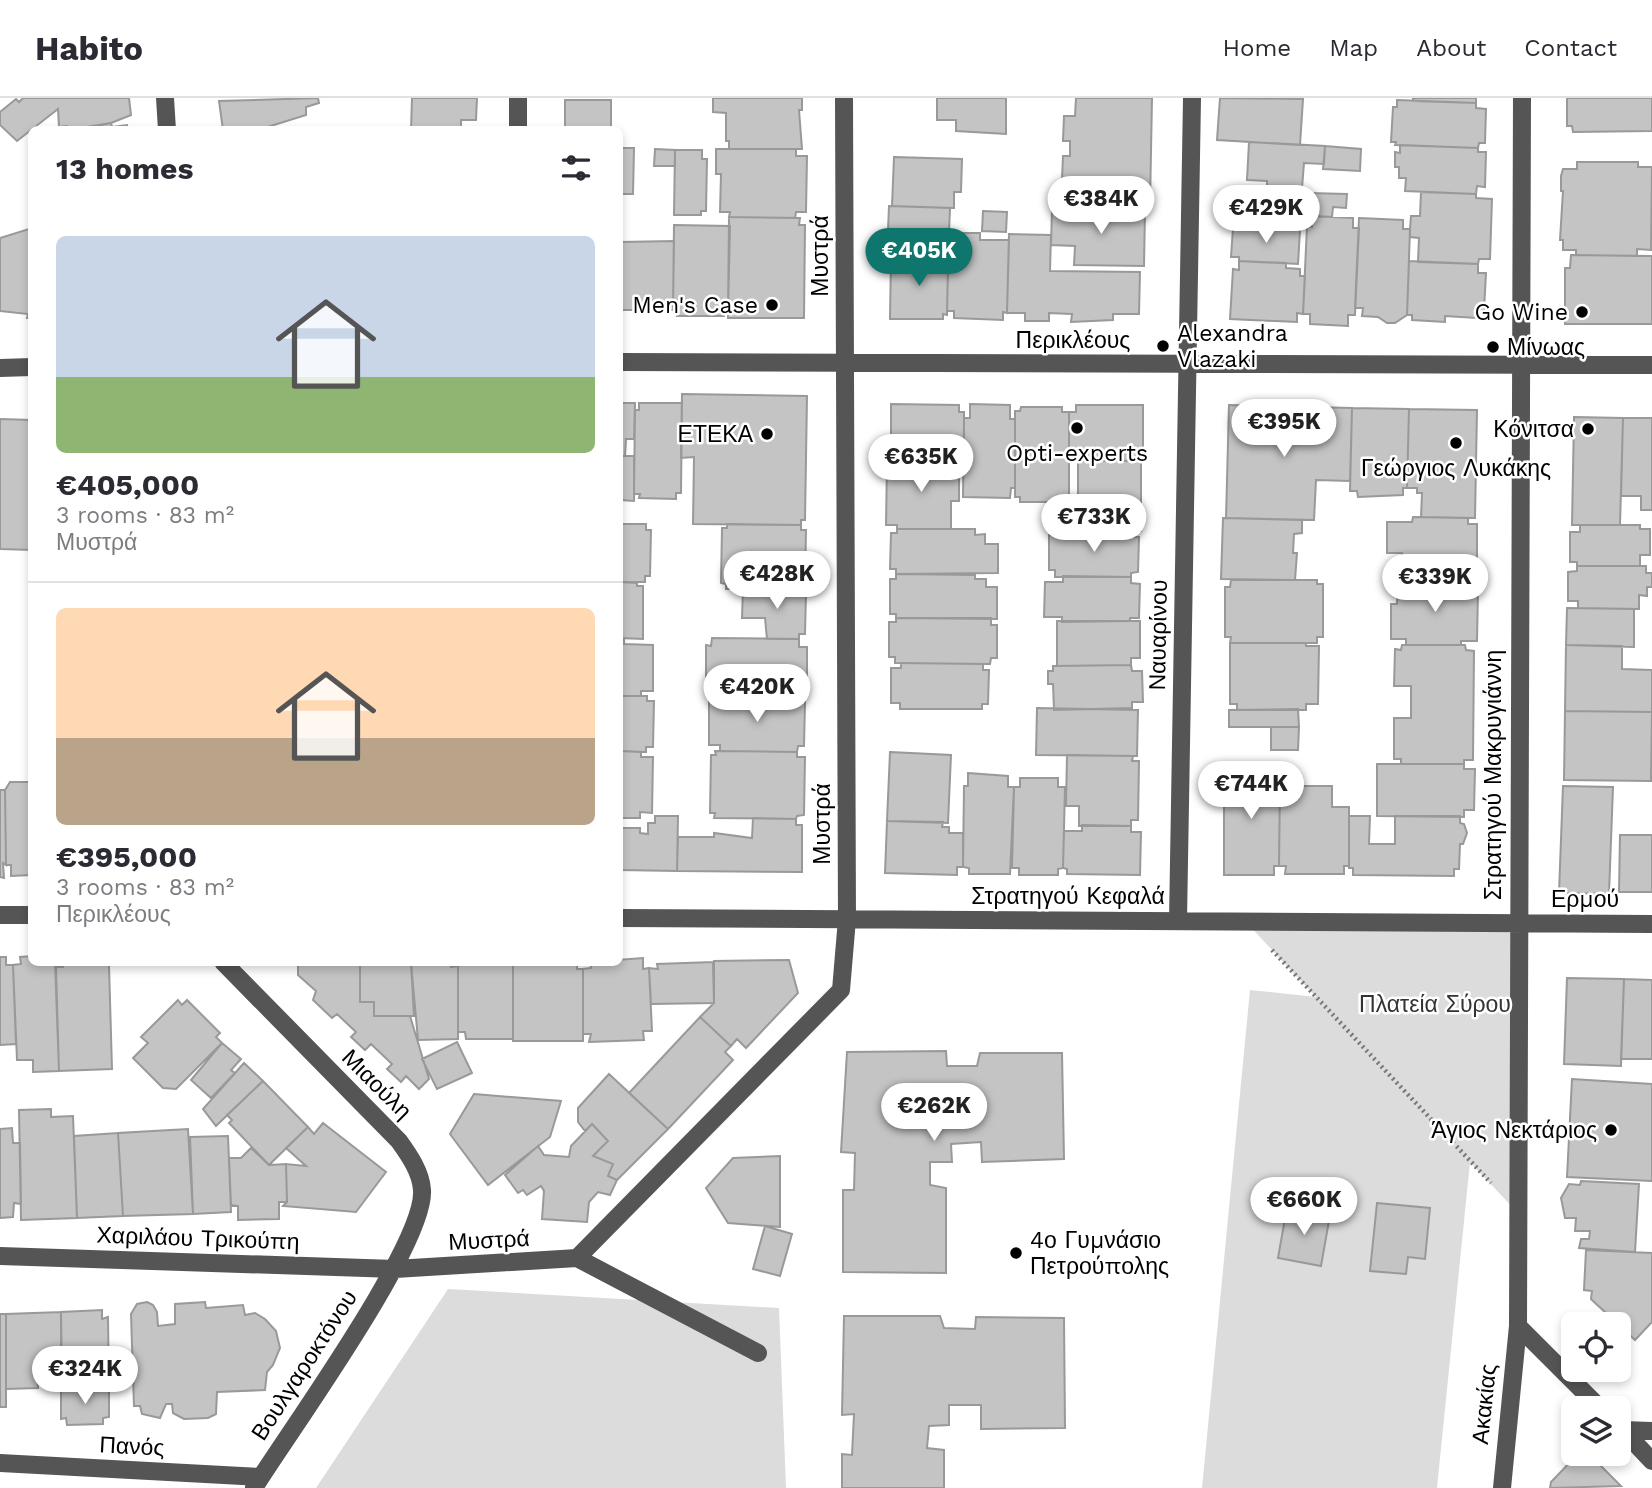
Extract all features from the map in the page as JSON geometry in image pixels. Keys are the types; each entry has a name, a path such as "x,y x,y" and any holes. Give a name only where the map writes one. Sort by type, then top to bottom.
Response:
{"street":[{"path":"165,98 167,126"},
{"path":"518,98 518,126"},
{"name":"Μυστρά","path":"395,1269 578,1258 841,990 847,919 844,98"},
{"name":"Ναυαρίνου","path":"1178,921 1192,98"},
{"name":"Στρατηγού Μακρυγιάννη","path":"1518,1326 1517,923 1522,98"},
{"name":"Περικλέους","path":"623,362 1652,365"},
{"path":"0,368 28,368"},
{"path":"0,915 28,915"},
{"name":"Στρατηγού Κεφαλά","path":"623,918 1517,923"},
{"name":"Ερμού","path":"1517,923 1652,924"},
{"name":"Μιαούλη","path":"227,966 400,1141 409,1156 422,1189 421,1208 395,1269"},
{"name":"Χαριλάου Τρικούπη","path":"0,1256 395,1269"},
{"path":"578,1258 758,1353"},
{"name":"Βουλγαροκτόνου","path":"257,1483 395,1269"},
{"path":"1518,1326 1588,1396"},
{"name":"Ακακίας","path":"1502,1488 1518,1326"},
{"path":"1631,1429 1652,1431"},
{"path":"1631,1439 1652,1461"},
{"name":"Πανός","path":"0,1463 257,1483"}],"path":[{"path":"1245,921 1517,1212"}],"green space":[{"name":"Πλατεία Σύρου","path":"1245,921 1517,923 1517,1212 1470,1162 1437,1488 1202,1488 1250,990 1316,997"},
{"path":"448,1289 779,1308 786,1488 316,1488"}],"building":[{"path":"23,98 129,98 131,115 111,123 93,126 59,126 58,109 36,126 28,126 28,132 17,141 0,125 0,112 16,99 19,102"},
{"path":"318,98 319,103 306,107 306,115 271,126 222,126 219,101"},
{"path":"412,98 477,98 476,120 461,120 461,126 411,126"},
{"path":"713,98 802,98 802,110 799,110 802,149 729,149 729,141 726,141 726,113 713,112"},
{"path":"937,98 1006,98 1006,134 956,131 956,120 937,120"},
{"path":"1076,98 1152,98 1150,205 1141,204 1141,211 1080,210 1080,206 1073,206 1074,179 1062,179 1063,156 1070,156 1070,141 1063,141 1064,116 1075,116"},
{"path":"1220,98 1303,99 1300,145 1217,140"},
{"path":"1413,98 1476,98 1476,103 1413,101"},
{"path":"1567,98 1652,98 1652,131 1573,132 1572,126 1567,126"},
{"path":"565,100 611,100 611,126 565,126"},
{"path":"1397,100 1476,103 1476,108 1486,109 1485,143 1479,143 1478,148 1395,145 1396,142 1391,142 1393,107 1397,107"},
{"path":"1249,142 1325,146 1324,164 1304,163 1302,188 1267,186 1267,181 1247,180"},
{"path":"1400,145 1478,148 1478,152 1486,152 1485,187 1477,186 1476,194 1405,191 1406,178 1399,178 1399,167 1395,167 1395,152 1400,153"},
{"path":"1325,146 1361,149 1360,171 1323,169"},
{"path":"623,148 634,148 633,194 623,194"},
{"path":"655,149 675,150 675,166 654,166"},
{"path":"716,149 796,149 796,156 807,156 806,212 796,212 795,218 729,217 730,212 720,212 721,174 716,174"},
{"path":"675,150 702,150 702,159 707,159 706,211 701,211 701,215 674,215"},
{"path":"894,157 962,159 961,192 954,192 954,208 892,206"},
{"path":"1577,162 1638,162 1638,167 1652,167 1651,250 1637,249 1637,256 1576,255 1576,250 1563,250 1563,240 1560,240 1563,191 1561,176 1563,169 1577,169"},
{"path":"1240,190 1296,192 1294,230 1233,228 1234,198 1240,198"},
{"path":"1421,192 1476,194 1476,198 1492,199 1490,259 1479,259 1478,264 1418,262 1419,238 1410,237 1410,229 1411,216 1420,216"},
{"path":"1308,193 1347,194 1346,208 1333,207 1332,217 1306,216"},
{"path":"889,206 950,208 948,257 887,255"},
{"path":"1052,209 1145,211 1144,266 1074,265 1075,246 1051,245"},
{"path":"983,211 1007,212 1006,232 982,231"},
{"path":"1312,216 1353,218 1353,228 1359,228 1355,315 1348,315 1348,326 1310,324 1310,314 1303,314 1307,226 1312,227"},
{"path":"729,217 800,218 799,225 805,225 804,318 728,318"},
{"path":"1359,218 1403,220 1403,229 1410,229 1407,315 1395,323 1387,323 1378,317 1362,316 1363,308 1355,308"},
{"path":"674,225 730,226 728,311 724,311 724,316 677,316 678,311 673,310"},
{"path":"1233,228 1300,230 1298,264 1239,261 1239,257 1231,257"},
{"path":"28,229 28,314 0,311 0,238"},
{"path":"953,233 980,233 980,240 1009,240 1007,313 1003,312 1003,320 954,318 954,311 947,311 949,239 953,239"},
{"path":"1009,234 1051,235 1050,271 1140,272 1139,314 1113,314 1113,320 1071,322 1072,314 1049,313 1049,321 1025,321 1025,313 1007,313"},
{"path":"674,241 673,310 623,310 623,242"},
{"path":"1571,255 1652,256 1652,324 1565,324 1565,268 1570,268"},
{"path":"891,256 948,257 947,315 943,314 943,319 890,319"},
{"path":"1239,261 1286,263 1286,268 1300,269 1300,276 1305,276 1303,314 1297,313 1297,322 1230,319 1233,269 1239,270"},
{"path":"1409,261 1478,264 1478,273 1486,273 1484,310 1476,310 1476,318 1445,316 1445,322 1412,320 1412,315 1407,315"},
{"path":"682,394 807,396 805,520 801,520 801,525 693,524 694,457 681,458"},
{"path":"623,403 635,403 634,439 626,439 625,456"},
{"path":"639,403 682,403 681,493 676,493 676,499 639,498 640,494 634,494 635,410 639,410"},
{"path":"891,404 959,405 959,412 964,412 964,447 948,447 948,459 898,458 898,453 891,453"},
{"path":"970,404 1010,405 1010,419 1015,419 1015,488 1011,488 1010,498 963,497 964,418 970,418"},
{"path":"1076,405 1143,405 1143,458 1137,458 1137,461 1069,460 1069,412 1076,412"},
{"path":"1229,405 1352,408 1350,481 1316,480 1314,520 1226,518"},
{"path":"1021,407 1062,407 1062,412 1069,412 1069,498 1058,497 1058,502 1020,502 1020,497 1015,497 1015,411 1020,411"},
{"path":"1352,408 1409,409 1407,488 1403,488 1403,495 1358,497 1357,491 1350,491"},
{"path":"1409,409 1477,410 1475,518 1421,517 1422,493 1417,493 1417,488 1407,488"},
{"path":"1574,417 1623,418 1620,525 1572,525"},
{"path":"1623,418 1652,418 1652,510 1641,510 1641,496 1621,496"},
{"path":"0,419 28,420 28,550 0,549"},
{"path":"623,456 634,456 634,501 623,500"},
{"path":"898,458 952,459 952,477 959,477 959,501 951,501 951,529 897,529 897,525 886,525 887,463 897,463"},
{"path":"1078,461 1141,461 1141,531 1078,531"},
{"path":"1413,517 1468,518 1468,524 1477,524 1477,578 1467,577 1468,582 1412,582 1412,564 1402,564 1402,553 1387,553 1387,522 1412,522"},
{"path":"1223,518 1302,520 1302,533 1294,534 1293,553 1297,553 1295,580 1221,579"},
{"path":"623,524 646,524 646,530 651,530 650,576 645,576 645,582 623,582"},
{"path":"727,524 801,525 801,530 806,530 805,585 800,585 800,589 726,589 726,584 721,583 722,528 727,528"},
{"path":"1580,525 1640,525 1640,529 1650,529 1650,555 1640,555 1640,566 1577,566 1577,562 1570,562 1570,532 1580,532"},
{"path":"897,529 975,529 975,535 985,534 985,544 998,544 998,573 896,574 896,569 890,569 891,533 897,533"},
{"path":"1056,531 1131,531 1131,537 1139,537 1138,572 1131,573 1131,577 1055,577 1055,570 1049,570 1049,535 1056,535"},
{"path":"1577,566 1646,566 1646,573 1652,573 1652,587 1647,587 1647,596 1639,595 1639,609 1578,608 1578,601 1568,601 1568,572 1577,571"},
{"path":"896,574 975,575 975,579 986,579 986,587 997,587 997,619 896,618 896,614 890,614 890,579 896,579"},
{"path":"1063,576 1131,577 1131,583 1140,584 1139,618 1130,618 1130,621 1062,622 1062,617 1044,617 1045,582 1063,582"},
{"path":"1231,580 1317,580 1317,584 1323,584 1323,637 1317,637 1317,643 1230,643 1231,637 1225,637 1225,587 1230,587"},
{"path":"1398,581 1461,582 1462,589 1478,590 1477,641 1461,641 1461,645 1406,645 1406,639 1391,639 1391,604 1397,604"},
{"path":"623,582 643,586 643,639 623,638"},
{"path":"743,589 800,589 800,594 806,594 805,634 799,634 799,639 767,639 765,618 742,618"},
{"path":"1567,608 1634,609 1634,647 1566,645"},
{"path":"896,618 991,618 991,625 997,625 997,658 991,658 990,664 895,663 895,657 889,657 889,622 896,622"},
{"path":"1057,621 1140,621 1140,658 1131,658 1131,665 1057,666"},
{"path":"712,638 799,639 799,647 807,647 807,686 798,686 799,697 716,696 716,689 706,688 706,645 711,646"},
{"path":"623,639 624,644 653,645 653,691 641,691 641,696 623,696"},
{"path":"1230,643 1306,643 1306,646 1319,646 1318,704 1306,704 1306,710 1237,710 1237,704 1230,704"},
{"path":"1402,645 1465,645 1466,650 1474,651 1473,760 1464,760 1464,764 1401,764 1401,759 1394,759 1394,718 1411,718 1411,686 1394,686 1395,649 1401,650"},
{"path":"1566,645 1622,646 1622,669 1652,670 1652,712 1565,711"},
{"path":"901,663 983,664 983,670 989,670 988,704 982,704 982,709 900,709 900,703 891,703 891,668 901,668"},
{"path":"1131,665 1132,671 1142,671 1143,702 1132,702 1132,708 1054,710 1053,684 1048,684 1048,671 1053,671 1053,666"},
{"path":"623,696 647,696 647,701 654,701 653,747 646,747 646,752 623,751"},
{"path":"721,696 799,697 798,702 805,702 804,746 798,746 797,752 720,751 720,745 709,745 709,700 721,700"},
{"path":"1037,708 1138,710 1137,756 1036,755"},
{"path":"1298,709 1299,727 1229,727 1229,710"},
{"path":"1565,711 1652,712 1651,781 1564,780"},
{"path":"1271,727 1299,727 1298,750 1271,750"},
{"path":"623,751 641,752 641,757 653,757 652,813 640,812 640,818 623,818"},
{"path":"715,751 797,752 797,757 805,757 804,815 797,816 796,819 714,818 715,813 710,813 711,755 716,755"},
{"path":"890,752 951,755 948,823 887,821"},
{"path":"1067,755 1133,756 1132,761 1139,761 1138,820 1131,820 1131,826 1079,826 1079,806 1066,806"},
{"path":"1377,764 1464,764 1464,769 1475,769 1474,810 1464,810 1464,817 1377,816"},
{"path":"1224,768 1280,769 1279,866 1274,866 1274,875 1224,875"},
{"path":"968,773 1008,776 1008,787 1014,787 1010,874 969,874 969,868 963,867 964,786 968,786"},
{"path":"1020,778 1058,778 1058,787 1065,787 1063,868 1058,869 1058,875 1019,875 1019,868 1012,868 1014,787 1020,787"},
{"path":"10,782 28,782 28,875 11,876 11,865 6,865 5,790"},
{"path":"1280,786 1332,786 1332,807 1349,807 1349,866 1344,866 1344,874 1285,874 1286,866 1279,866"},
{"path":"1563,786 1613,787 1609,894 1559,893"},
{"path":"0,790 5,790 4,878 0,877"},
{"path":"655,816 678,816 677,871 623,870 623,828 640,828 640,833 648,834 648,823 655,823"},
{"path":"1349,816 1370,816 1369,844 1395,844 1395,816 1460,816 1460,823 1464,824 1467,833 1463,844 1460,844 1459,869 1454,869 1454,876 1353,875 1353,868 1349,868"},
{"path":"753,818 796,819 796,825 802,825 802,872 677,871 678,837 714,837 714,833 752,838"},
{"path":"887,821 943,822 942,827 949,827 949,833 963,833 963,867 957,867 957,875 885,873"},
{"path":"1082,825 1131,826 1131,832 1141,832 1140,875 1067,874 1067,869 1063,868 1064,831 1082,831"},
{"path":"1620,835 1652,835 1652,892 1619,892"},
{"path":"28,956 28,966 55,966 59,1071 33,1072 33,1060 17,1060 13,965 21,964 20,957"},
{"path":"0,957 6,957 6,965 13,965 16,1044 0,1045"},
{"path":"643,958 643,969 649,968 652,1031 643,1031 644,1040 589,1042 591,1034 583,1034 583,969 591,966 623,966 623,960"},
{"path":"789,960 798,993 746,1048 737,1039 731,1046 700,1017 714,1003 714,961"},
{"path":"713,962 714,1003 651,1004 649,968 658,969 657,964"},
{"path":"109,966 112,1069 59,1071 56,967"},
{"path":"298,966 360,966 360,1002 374,1002 374,1016 410,1016 429,1079 419,1089 406,1076 401,1082 387,1069 392,1064 371,1044 365,1050 351,1037 356,1032 337,1014 332,1018 313,1000 316,991 298,975"},
{"path":"360,966 411,966 414,1016 374,1016 374,1002 360,1002"},
{"path":"411,966 458,966 458,1039 418,1040"},
{"path":"458,966 513,966 513,1039 466,1039 465,1032 458,1032"},
{"path":"513,966 577,966 577,969 583,969 583,1041 513,1041"},
{"path":"1567,978 1624,979 1621,1066 1564,1064"},
{"path":"1624,979 1652,980 1652,1059 1621,1059"},
{"path":"178,1000 182,1005 187,1000 220,1033 216,1037 222,1043 176,1089 163,1088 133,1058 148,1043 141,1037"},
{"path":"700,1017 731,1046 725,1052 733,1060 668,1129 629,1093"},
{"path":"457,1042 472,1073 437,1089 422,1059"},
{"path":"222,1043 241,1059 231,1070 235,1073 211,1098 191,1080"},
{"path":"946,1051 947,1066 977,1066 980,1053 1062,1053 1064,1159 982,1162 981,1142 951,1144 952,1162 930,1162 930,1185 946,1188 946,1273 843,1272 843,1190 854,1190 855,1153 841,1152 847,1052"},
{"path":"244,1063 263,1081 216,1126 203,1109"},
{"path":"609,1074 668,1129 617,1180 608,1176 613,1164 593,1156 608,1141 592,1124 585,1131 578,1122 578,1108"},
{"name":"Άγιος Νεκτάριος","path":"1572,1079 1652,1084 1652,1181 1567,1177"},
{"path":"263,1081 308,1127 269,1165 229,1123 232,1120 227,1115"},
{"path":"474,1094 561,1101 550,1137 488,1185 450,1134"},
{"path":"51,1109 51,1117 73,1116 77,1218 21,1220 19,1110"},
{"path":"323,1123 386,1172 356,1212 283,1206 287,1202 286,1164 306,1166 286,1148 308,1127 314,1134"},
{"path":"592,1124 608,1141 593,1156 613,1164 608,1176 617,1180 610,1195 598,1192 589,1202 587,1222 542,1219 544,1191 541,1186 527,1195 523,1190 518,1193 505,1175 538,1146 544,1155 569,1157 571,1146"},
{"path":"12,1128 13,1143 20,1143 21,1204 14,1203 13,1217 0,1218 0,1129"},
{"path":"188,1129 193,1214 123,1216 118,1133"},
{"path":"118,1133 123,1216 77,1218 74,1136"},
{"path":"228,1136 231,1212 193,1214 190,1137"},
{"path":"251,1148 269,1165 286,1164 287,1202 279,1202 279,1219 238,1220 238,1206 231,1205 229,1158 241,1158"},
{"path":"780,1156 780,1227 728,1223 706,1188 733,1158"},
{"path":"1581,1181 1639,1184 1635,1252 1579,1248 1581,1239 1589,1239 1590,1231 1575,1231 1576,1218 1565,1218 1561,1198 1569,1184 1580,1185"},
{"path":"1377,1203 1430,1208 1425,1259 1408,1257 1406,1274 1370,1271"},
{"path":"1287,1207 1330,1215 1321,1266 1278,1258"},
{"path":"765,1226 792,1234 780,1276 753,1269"},
{"path":"1586,1250 1652,1253 1652,1322 1635,1340 1631,1336 1631,1312 1605,1312 1591,1299 1592,1291 1584,1290"},
{"path":"147,1302 153,1305 157,1312 158,1326 175,1324 175,1304 205,1302 206,1308 243,1305 245,1315 255,1313 265,1319 276,1331 280,1348 267,1372 265,1390 217,1392 216,1414 208,1418 184,1419 173,1413 172,1404 166,1404 160,1418 142,1414 140,1406 134,1406 131,1314 137,1304"},
{"path":"102,1310 102,1319 108,1317 109,1389 61,1390 61,1312"},
{"path":"61,1312 62,1375 38,1376 38,1388 6,1389 6,1314"},
{"path":"0,1314 6,1314 6,1407 0,1407"},
{"path":"844,1316 940,1316 944,1328 975,1329 976,1317 1064,1318 1065,1428 981,1429 981,1405 949,1405 949,1425 929,1426 927,1448 944,1450 944,1488 842,1488 842,1454 852,1455 854,1414 842,1415"},
{"path":"109,1389 109,1417 103,1418 103,1424 67,1425 66,1418 61,1419 61,1390"},
{"path":"1566,1466 1601,1466 1621,1486 1550,1488 1551,1482"}],"place":[{"name":"Men's Case","path":"772,305"},
{"name":"Go Wine","path":"1582,312"},
{"name":"Alexandra Vlazaki","path":"1163,346"},
{"name":"Μίνωας","path":"1493,347"},
{"name":"Opti-experts","path":"1077,428"},
{"name":"Κόνιτσα","path":"1588,429"},
{"name":"ΕΤΕΚΑ","path":"767,434"},
{"name":"Γεώργιος Λυκάκης","path":"1456,443"},
{"name":"Άγιος Νεκτάριος","path":"1611,1130"},
{"name":"4ο Γυμνάσιο Πετρούπολης","path":"1016,1253"}]}
